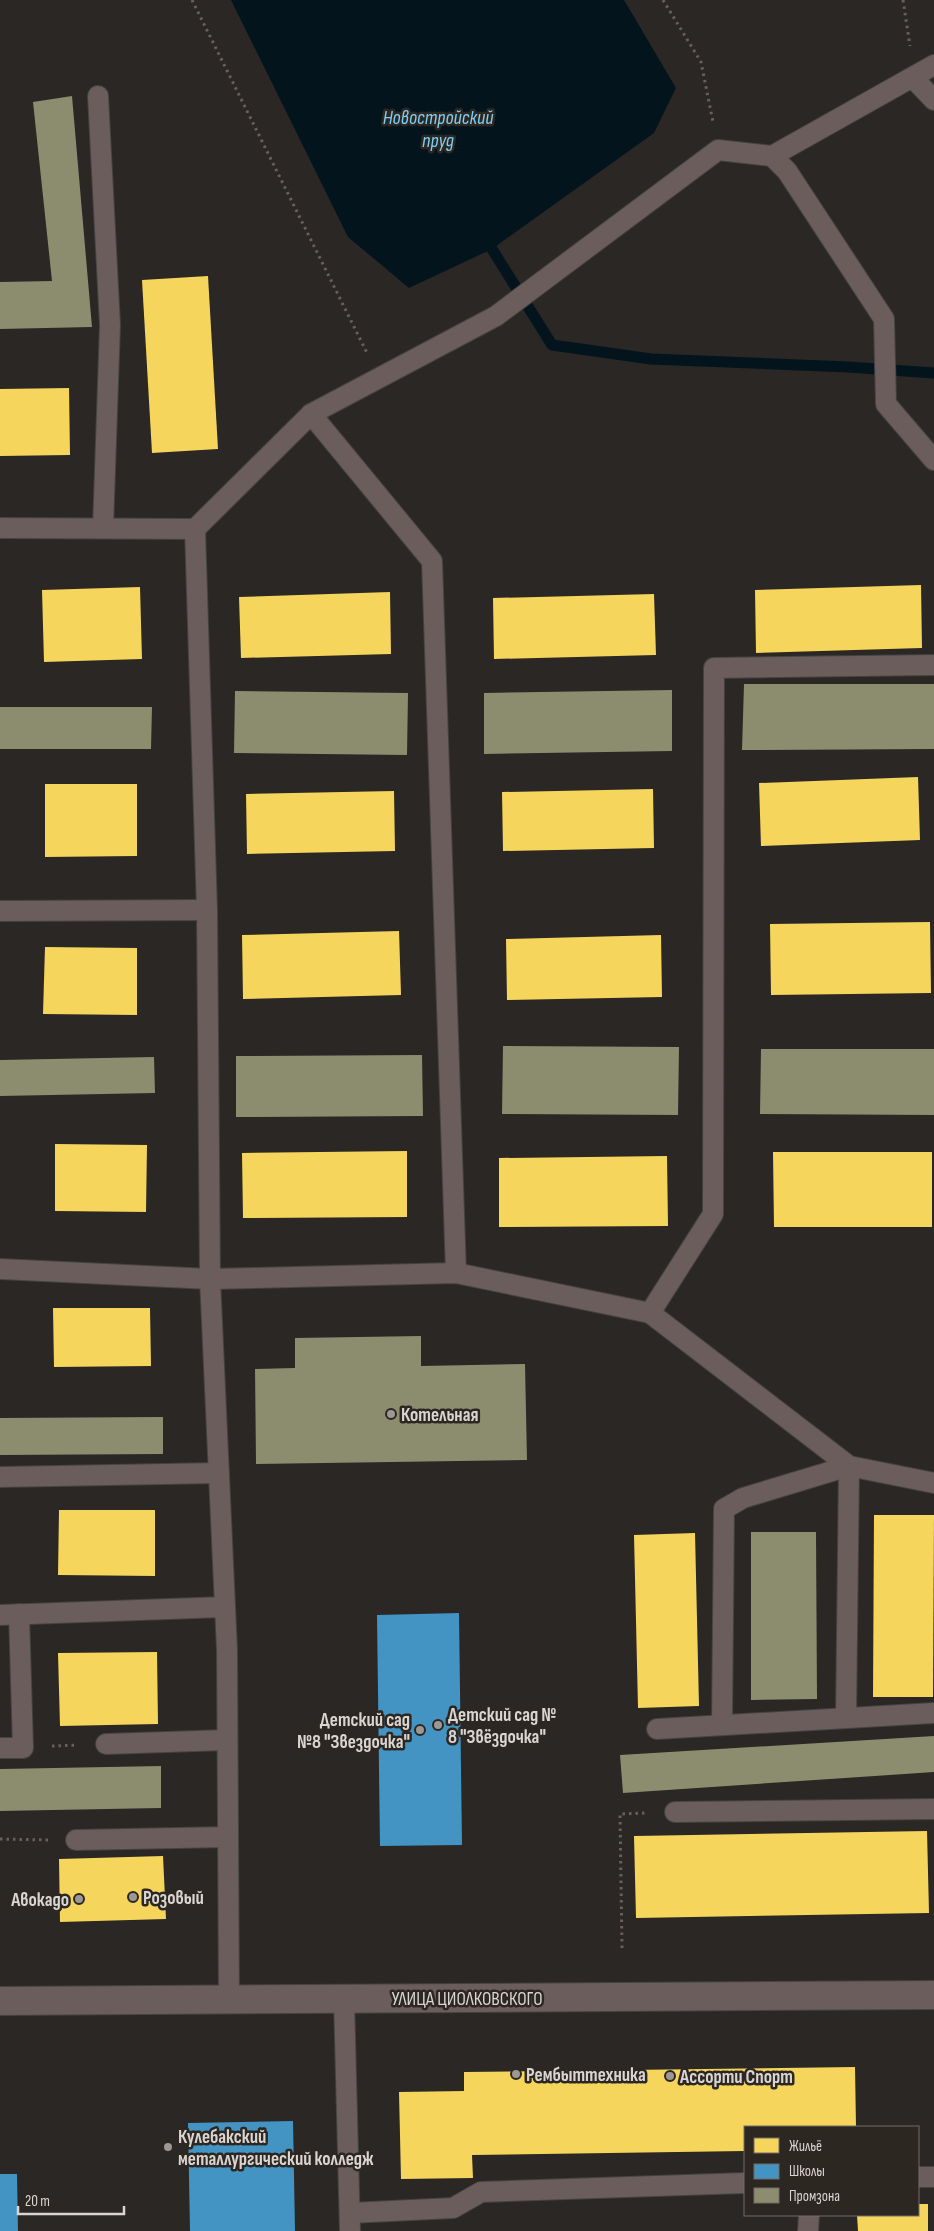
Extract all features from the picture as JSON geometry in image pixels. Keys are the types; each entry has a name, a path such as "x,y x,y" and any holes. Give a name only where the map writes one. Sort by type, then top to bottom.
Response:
{"street":[{"name":"УЛИЦА ЦИОЛКОВСКОГО","path":"0,2000 934,1995"}],"lane":[{"path":"0,528 195,529 311,414 496,316 718,150 772,156 934,65"},
{"path":"913,78 934,100"},
{"path":"98,96 110,326 102,528"},
{"path":"772,156 787,171 884,318 886,404 934,460"},
{"path":"311,414 432,561 456,1273"},
{"path":"195,529 208,910 210,1279 224,1607 229,1999"},
{"path":"650,1313 713,1214 714,668 934,665"},
{"path":"0,911 208,910"},
{"path":"0,1268 210,1279 456,1273 650,1313 849,1466 934,1483"},
{"path":"846,1718 849,1466"},
{"path":"722,1725 724,1509 744,1498 849,1466"},
{"path":"0,1477 219,1473"},
{"path":"0,1748 23,1748 9,1615 224,1607"},
{"path":"657,1729 934,1713"},
{"path":"106,1744 227,1740"},
{"path":"675,1812 934,1809"},
{"path":"76,1840 227,1837"},
{"path":"344,1999 350,2222 453,2208 481,2192 744,2183"},
{"path":"919,2177 934,2177"},
{"path":"808,2216 808,2231"}],"path":[{"path":"192,0 379,378"},
{"path":"663,0 701,62 718,150"},
{"path":"903,0 913,78"},
{"path":"23,1748 106,1744"},
{"path":"622,1948 620,1814 675,1812"},
{"path":"0,1839 76,1840"}],"water":[{"name":"Новостройский пруд","path":"231,0 624,0 676,88 654,133 492,249 409,288 348,237"}],"building: Жильё":[{"path":"208,276 218,449 152,453 142,280"},
{"path":"69,388 70,455 0,456 0,389"},
{"path":"921,585 922,648 756,653 755,590"},
{"path":"140,587 142,659 44,662 42,590"},
{"path":"390,592 391,654 241,658 239,597"},
{"path":"654,594 656,655 494,659 493,598"},
{"path":"918,777 920,840 761,846 759,783"},
{"path":"45,784 137,784 137,856 45,857"},
{"path":"653,789 654,848 503,851 502,792"},
{"path":"394,791 395,851 247,854 246,794"},
{"path":"930,922 931,993 771,995 770,924"},
{"path":"399,931 401,995 243,999 242,935"},
{"path":"661,935 662,997 507,1000 506,939"},
{"path":"45,947 137,948 137,1015 43,1014"},
{"path":"55,1144 147,1145 146,1212 55,1211"},
{"path":"407,1151 407,1217 243,1218 242,1153"},
{"path":"773,1152 932,1152 932,1227 774,1227"},
{"path":"667,1156 668,1226 499,1227 499,1158"},
{"path":"53,1308 150,1308 151,1366 54,1367"},
{"path":"59,1510 155,1510 155,1576 58,1575"},
{"path":"874,1515 934,1515 933,1697 873,1697"},
{"path":"695,1533 699,1706 638,1708 634,1535"},
{"path":"157,1652 158,1724 60,1726 58,1653"},
{"path":"927,1831 929,1913 636,1918 634,1836"},
{"path":"163,1856 166,1919 60,1922 59,1859"},
{"path":"855,2067 856,2126 744,2126 744,2151 472,2155 473,2178 401,2179 399,2092 464,2091 464,2072"},
{"path":"919,2204 928,2204 928,2231 858,2231 857,2216 919,2216"}],"building: Школы":[{"name":"Детский сад №8 \"Звездочка\"","path":"459,1613 462,1845 380,1846 377,1615"},
{"path":"293,2121 295,2231 190,2231 188,2123"},
{"path":"0,2174 17,2174 18,2231 0,2231"}],"building: Промзона":[{"path":"72,96 92,327 0,329 0,282 52,281 33,102"},
{"path":"744,684 934,684 934,749 742,750"},
{"path":"672,690 672,751 484,754 484,693"},
{"path":"235,691 408,693 407,755 234,753"},
{"path":"0,707 152,707 151,749 0,749"},
{"path":"503,1046 679,1047 678,1115 502,1114"},
{"path":"761,1049 934,1049 934,1115 760,1114"},
{"path":"422,1055 423,1116 236,1117 236,1056"},
{"path":"154,1057 155,1093 0,1096 0,1060"},
{"name":"Котельная","path":"421,1336 421,1366 525,1364 527,1460 256,1464 255,1369 295,1368 295,1338"},
{"path":"163,1417 163,1454 0,1455 0,1418"},
{"path":"751,1532 816,1532 817,1699 751,1700"},
{"path":"934,1736 934,1772 623,1793 620,1755"},
{"path":"161,1766 161,1808 0,1811 0,1769"}],"waterway":[{"path":"487,235 492,249 552,345 651,359 848,367 934,373"}],"place":[{"name":"Котельная","path":"391,1414"},
{"name":"Детский сад № 8 \"Звёздочка\"","path":"438,1725"},
{"name":"Детский сад №8 \"Звездочка\"","path":"420,1730"},
{"name":"Розовый","path":"133,1897"},
{"name":"Авокадо","path":"79,1899"},
{"name":"Рембыттехника","path":"516,2074"},
{"name":"Ассорти Спорт","path":"670,2076"},
{"name":"Кулебакский металлургический колледж","path":"168,2147"}]}
